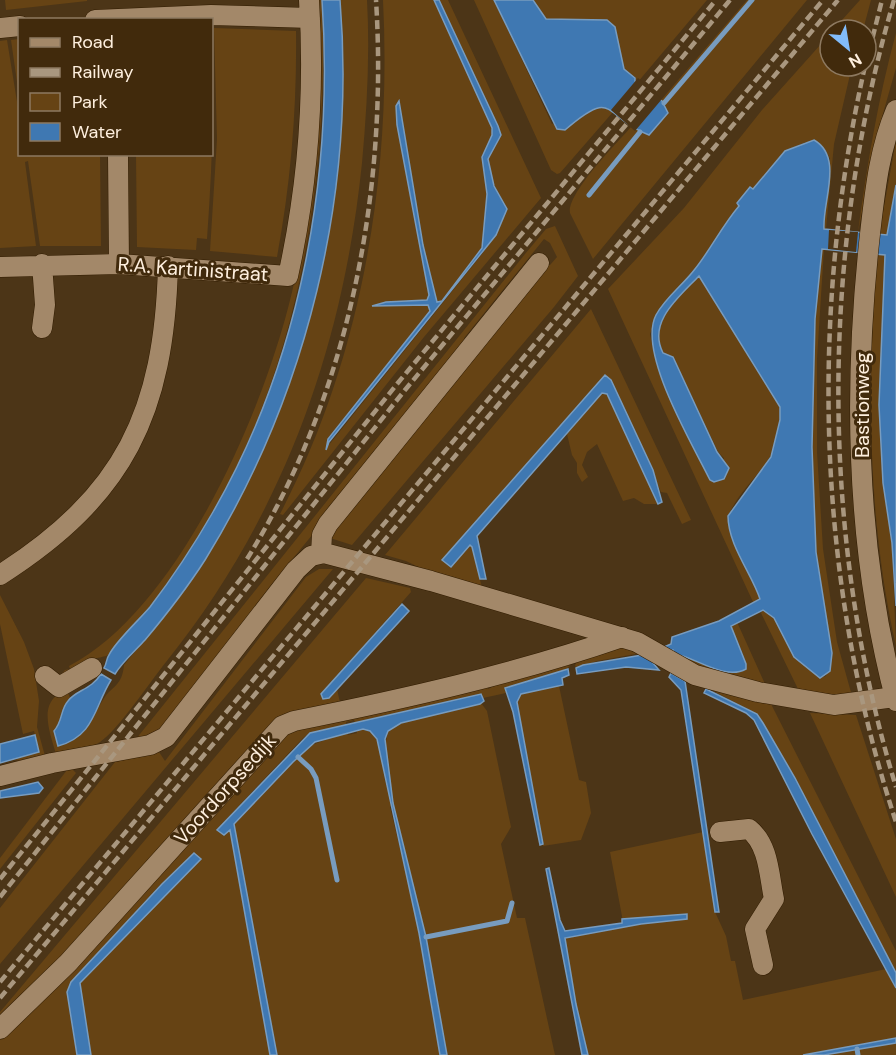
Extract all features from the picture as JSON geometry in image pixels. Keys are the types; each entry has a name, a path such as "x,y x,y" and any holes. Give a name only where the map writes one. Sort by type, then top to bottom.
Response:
{"street":[{"path":"103,14 211,15 310,9"},
{"name":"R.A. Kartinistraat","path":"0,267 42,264 120,264 288,276 300,221 309,148 310,9"},
{"path":"0,28 18,26"},
{"name":"Bastionweg","path":"895,699 875,598 863,471 860,401 862,314 874,194 884,139 896,110"},
{"path":"118,156 120,264"},
{"path":"321,553 322,535 328,524 539,263"},
{"path":"42,264 45,304 42,328"},
{"path":"0,575 61,532 92,501 118,466 137,432 151,396 160,360 166,322 168,266"},
{"path":"0,776 52,763 150,745 166,737 296,570 311,556 321,553 431,580 622,638 657,653 695,675 815,704 854,705 895,699"},
{"name":"Voordorpsedijk","path":"0,1029 68,963 282,726 294,721 387,702 528,667 622,638"},
{"path":"45,676 59,687 92,668"},
{"path":"720,831 749,829 759,837 765,850 774,899 755,929 763,965"}],"green space":[{"path":"5,0 87,0 87,1 6,10"},
{"path":"315,0 322,0 323,12 322,92 317,172 305,252 288,330 263,405 231,478 192,548 144,614 122,642 107,656 95,659 70,675 60,676 65,670 70,669 69,666 111,636 151,594 187,543 220,486 248,426 271,366 288,309 299,258"},
{"path":"340,0 367,0 367,82 362,163 353,232 340,298 322,364 301,427 274,489 243,548 207,606 125,717 100,742 90,747 56,754 48,726 48,708 52,701 67,690 70,698 61,714 58,746 74,739 85,728 106,695 119,682 124,665 176,601 205,560 237,504 264,447 287,388 306,328 321,267 332,204 339,141"},
{"path":"383,0 434,0 490,120 492,135 482,157 487,194 483,242 478,256 442,301 437,302 423,245 398,102 397,125 429,295 427,300 386,302 373,306 428,305 430,311 328,439 328,446 482,254 500,228 501,219 507,210 494,186 488,159 501,135 439,0 448,0 541,198 424,337 283,515 280,514 308,454 332,392 351,329 366,264 376,199 382,132 385,66"},
{"path":"474,0 494,0 552,124 591,108 606,108 613,112 560,173 557,174 551,170"},
{"path":"533,0 707,0 637,83 635,77 624,69 607,20 546,19"},
{"path":"747,0 807,0 593,259 570,213 576,193 594,168 631,127 650,134 667,113 661,100"},
{"path":"860,0 871,0 866,18 844,18"},
{"path":"214,28 296,31 292,144 277,257 210,251 217,139"},
{"path":"896,33 896,68 880,124 858,232 874,132"},
{"path":"18,39 18,89 11,40"},
{"path":"7,40 18,108 18,156 100,156 101,246 40,246 28,161 25,162 36,246 0,248 0,41"},
{"path":"818,47 818,78 849,78 834,144 826,229 823,229 830,159 826,151 806,142 785,151 740,205 695,269 661,308 650,334 657,366 710,480 724,458 718,452 673,357 663,353 659,342 659,331 668,311 699,276 780,407 777,442 771,455 728,516 731,535 759,591 760,599 754,604 608,289 684,208 762,110"},
{"path":"896,141 896,185 887,235 879,234"},
{"path":"136,156 212,156 207,239 197,238 196,250 137,247"},
{"path":"555,226 578,276 554,307 352,545 330,538 329,535 538,269 550,265 557,257 550,243 544,239 464,338 469,343 268,589 256,611 166,726 148,736 136,739 525,254 546,229"},
{"path":"821,249 824,249 817,359 817,452 823,549 837,642 852,696 799,691 761,613 763,610 774,618 794,657 820,678 826,676 832,653 816,552 812,447 815,319"},
{"path":"877,254 885,254 879,405 883,483 892,543 896,646 879,549 872,451 872,352"},
{"path":"591,309 691,520 682,524 667,493 661,492 611,380 605,375 442,559 451,567 470,545 472,546 482,588 431,573 406,561 385,555"},
{"path":"602,393 607,394 658,504 644,504 634,498 623,501 597,444 587,452 582,465 588,477 582,482 577,473 577,463 572,455 567,434"},
{"path":"319,569 333,569 0,964 0,908 115,762 159,752 165,761 306,577"},
{"path":"366,578 410,588 411,592 321,694 329,698 337,689 341,707 290,717 0,1022 0,1012"},
{"path":"0,595 24,642 34,669 39,701 37,727 45,756 21,763 16,759 39,751 34,731 23,734 0,624"},
{"path":"737,622 765,684 688,664 676,653 725,670 744,671 743,654 731,626"},
{"path":"621,647 641,653 597,661 576,668 578,660"},
{"path":"568,664 570,666 565,670 505,688 506,693 483,698 482,694 355,723 354,720 346,722 346,725 310,733 217,829 224,835 230,830 270,1055 91,1055 80,983 200,860 194,853 158,887 71,982 70,1015 77,1055 0,1055 0,1036 288,730 487,687 488,689 500,683"},
{"path":"559,686 579,780 586,782 591,813 581,840 543,846 517,702 521,694"},
{"path":"706,687 771,704 896,951 896,973 795,778 763,723 757,714"},
{"path":"481,703 487,711 511,827 501,844 517,918 525,918 555,1055 447,1055 426,937 393,804 390,807 414,906 440,1055 277,1055 235,822 309,746 347,732 348,735 357,733 357,730 368,731 375,736 379,744 384,776 391,793 385,746 388,731 401,723"},
{"path":"810,713 856,715 896,839 896,897"},
{"path":"72,769 76,773 0,869 0,858 67,770"},
{"path":"703,832 715,912 726,936 731,961 735,961 743,1000 886,969 896,988 896,1038 803,1055 588,1055 576,1004 565,938 624,927 610,852"},
{"path":"896,1043 896,1055 824,1055"}],"water":[{"path":"322,0 340,0 343,73 340,147 331,219 317,291 297,362 271,430 241,497 205,560 168,611 115,674 104,668 112,650 150,607 183,561 213,512 243,453 269,392 289,329 305,264 316,199 322,132 324,66"},
{"path":"434,0 439,0 498,126 501,135 488,159 494,186 507,209 496,235 329,442 326,450 328,439 430,311 428,305 372,306 386,302 427,300 429,295 397,125 396,106 399,101 423,245 437,302 442,301 482,248 487,194 482,157 492,135 492,128"},
{"path":"494,0 533,0 546,19 607,20 615,27 624,69 635,78 635,81 662,101 668,113 649,135 634,128 608,109 602,108 581,117 565,130 557,129"},
{"path":"814,140 823,148 828,157 830,169 824,229 887,235 896,185 896,606 892,543 883,483 879,405 885,255 822,249 815,319 812,447 816,552 832,653 830,671 820,678 794,657 774,618 763,610 731,626 746,664 746,669 738,672 710,667 675,654 673,650 653,658 653,663 659,670 626,667 577,674 576,668 583,665 648,654 671,644 672,637 719,621 760,599 732,538 728,516 771,457 780,420 780,407 699,276 668,311 659,331 659,342 663,353 673,357 717,452 729,468 724,479 714,482 710,480 669,398 654,351 652,331 660,309 701,261 739,206 737,203 750,187 753,189 785,151"},
{"path":"605,375 611,380 653,470 662,502 658,504 607,394 602,393 477,536 486,579 480,579 470,545 451,567 442,560"},
{"path":"402,604 409,611 329,698 323,699 321,694"},
{"path":"568,669 569,675 562,678 563,685 521,694 517,702 543,844 540,845 513,712 505,688"},
{"path":"671,673 685,681 719,912 715,912 681,690 669,677"},
{"path":"101,674 111,680 87,728 80,735 58,746 54,731 65,704"},
{"path":"706,689 757,714 763,723 795,778 896,973 896,988 812,834 754,720 746,713 704,693"},
{"path":"481,694 484,701 480,704 401,723 388,731 385,739 393,803 426,937 447,1055 440,1055 419,933 377,739 370,731 363,729 315,742 234,824 277,1055 270,1055 230,830 224,835 217,830 310,733"},
{"path":"35,735 39,752 0,763 0,744"},
{"path":"38,782 43,788 39,793 0,798 0,791"},
{"path":"194,853 201,859 80,983 91,1055 77,1055 67,992 71,982"},
{"path":"549,868 560,920 565,931 622,923 622,919 687,914 687,919 641,924 565,938 576,1004 588,1055 582,1055 546,869"},
{"path":"896,1038 896,1043 824,1055 803,1055"}],"pier":[{"path":"638,78 662,99 635,131 611,110"},
{"path":"829,230 858,232 856,252 828,249"}],"waterway":[{"path":"664,103 752,0"},
{"path":"589,195 640,132"},
{"path":"298,757 311,769 316,778 337,880"},
{"path":"426,937 507,921 512,903"},
{"path":"857,1049 858,1055"}],"railway":[{"path":"247,559 282,496 312,429 336,361 354,290 367,218 375,145 378,72 376,0"},
{"path":"0,879 397,384 716,0"},
{"path":"0,897 405,390 730,0"},
{"path":"0,982 823,0"},
{"path":"0,998 838,0"},
{"path":"878,18 882,0"},
{"path":"894,0 870,96 852,194 842,293 838,394 842,494 853,593 871,691 896,787"},
{"path":"863,78 847,160 835,255 829,350 830,446 836,542 850,637 869,730 896,822"}]}
